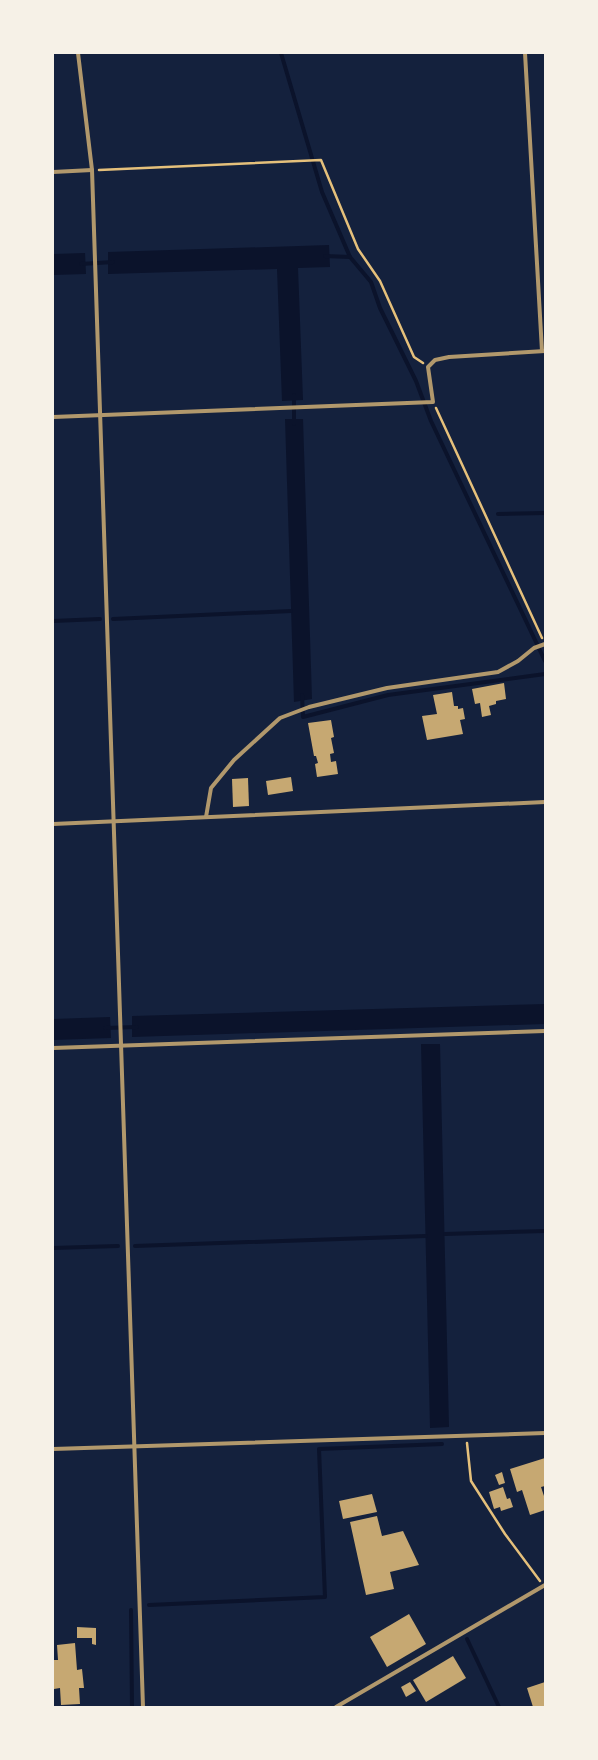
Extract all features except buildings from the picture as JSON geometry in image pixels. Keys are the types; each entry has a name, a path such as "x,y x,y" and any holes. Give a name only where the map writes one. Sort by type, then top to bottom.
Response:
{"street":[{"path":"78,53 92,170 143,1707"},
{"path":"53,417 433,402 428,367 435,360 449,357 544,351 525,53"},
{"path":"53,172 92,170"},
{"path":"206,817 211,788 230,766 280,718 309,707 387,688 498,672 518,661 534,648 545,644"},
{"path":"53,824 545,802"},
{"path":"53,1048 545,1031"},
{"path":"53,1449 545,1433"},
{"path":"336,1707 544,1587"}],"path":[{"path":"92,170 321,160 358,249 380,281 414,357 428,367"},
{"path":"433,402 545,644"},
{"path":"466,1436 471,1481 505,1534 544,1587"}],"water":[{"path":"329,245 330,267 298,268 303,400 282,401 277,269 108,274 108,252"},
{"path":"85,253 86,274 53,275 53,254"},
{"path":"285,419 303,419 312,699 294,702"},
{"path":"545,1004 545,1024 132,1037 132,1016"},
{"path":"110,1017 111,1038 53,1040 53,1019"},
{"path":"421,1044 440,1044 449,1427 430,1428"}],"waterway":[{"path":"281,53 322,192 350,257 371,282 380,308 416,381 431,421 545,661"},
{"path":"325,256 350,257"},
{"path":"81,264 113,262"},
{"path":"294,395 294,424"},
{"path":"498,514 545,513"},
{"path":"113,619 291,611"},
{"path":"53,621 100,619"},
{"path":"302,695 303,717 388,695 545,674"},
{"path":"105,1028 137,1027"},
{"path":"445,1234 545,1231"},
{"path":"135,1246 426,1236"},
{"path":"53,1248 118,1246"},
{"path":"149,1605 325,1597 319,1449 442,1444"},
{"path":"131,1610 132,1707"},
{"path":"467,1639 499,1707"}]}
